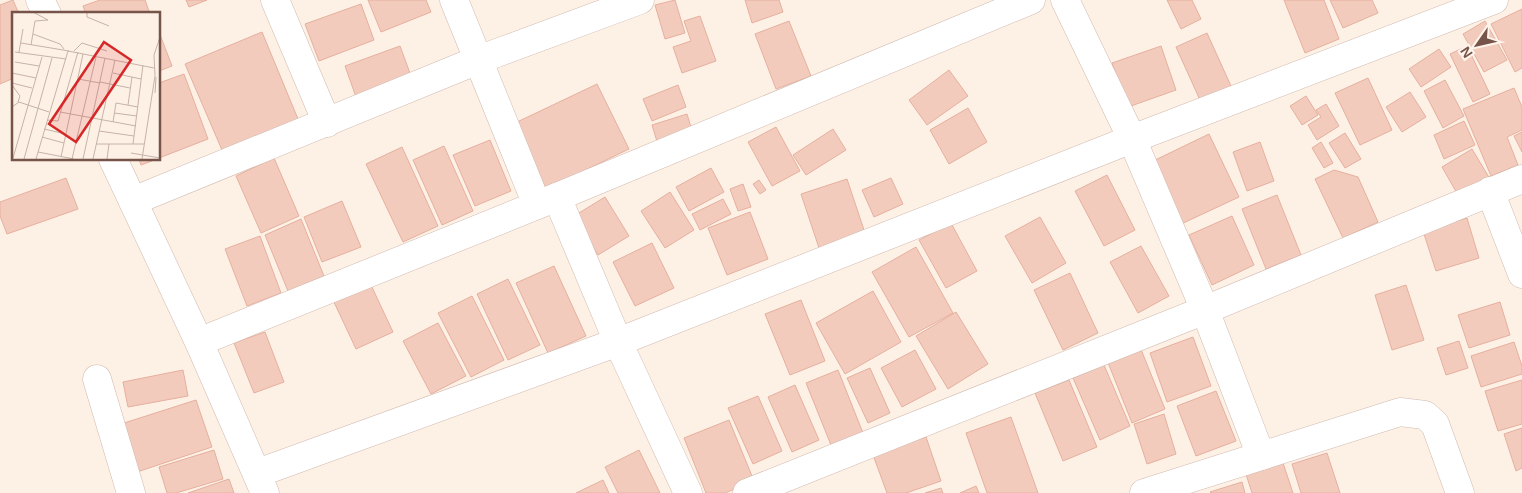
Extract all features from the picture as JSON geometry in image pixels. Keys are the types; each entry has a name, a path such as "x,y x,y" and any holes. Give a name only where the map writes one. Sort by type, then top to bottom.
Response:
{"street":[{"path":"40,0 45,12"},
{"path":"275,0 327,123"},
{"path":"454,0 478,60 618,342 688,493"},
{"path":"133,201 478,60 640,0"},
{"path":"199,342 547,201 1031,0"},
{"path":"1065,0 1132,139 1205,310 1261,456"},
{"path":"114,160 262,483 1132,139 1494,0"},
{"path":"747,493 1205,310 1522,178"},
{"path":"1490,192 1522,274"},
{"path":"97,379 131,493"},
{"path":"1144,493 1400,412 1425,416 1435,424 1460,493"}],"building":[{"path":"13,0 18,12 12,12 12,79 0,84 0,5"},
{"path":"100,0 145,0 149,12 85,12 83,6"},
{"path":"186,0 207,0 189,7"},
{"path":"368,0 426,0 431,12 381,32"},
{"path":"675,0 685,33 665,39 655,5"},
{"path":"745,0 779,0 783,12 752,23"},
{"path":"1167,0 1192,0 1201,19 1181,29"},
{"path":"1284,0 1324,0 1339,39 1305,53"},
{"path":"1330,0 1372,0 1378,13 1343,28"},
{"path":"361,4 374,40 319,61 305,24"},
{"path":"1522,9 1522,68 1515,72 1491,24"},
{"path":"700,16 716,61 682,73 673,47 691,41 684,21"},
{"path":"789,21 811,76 776,89 755,34"},
{"path":"1485,21 1507,60 1484,72 1463,34"},
{"path":"262,32 298,119 222,150 185,64"},
{"path":"1207,33 1231,86 1200,100 1176,47"},
{"path":"160,35 172,66 160,71"},
{"path":"400,46 411,76 356,97 345,66"},
{"path":"1161,46 1176,90 1128,107 1112,63"},
{"path":"1467,46 1490,94 1473,102 1450,54"},
{"path":"1439,49 1451,67 1421,87 1409,69"},
{"path":"949,70 968,96 927,125 909,100"},
{"path":"184,74 208,139 160,158 160,83"},
{"path":"1368,78 1392,130 1360,145 1335,93"},
{"path":"1445,80 1464,116 1443,128 1424,91"},
{"path":"597,84 629,149 546,189 515,123"},
{"path":"678,85 686,107 652,121 643,99"},
{"path":"1514,88 1522,107 1522,130 1507,137 1518,165 1491,176 1463,109"},
{"path":"1410,92 1426,117 1402,132 1386,107"},
{"path":"1306,96 1318,115 1302,125 1290,106"},
{"path":"1326,104 1339,126 1317,140 1308,125 1321,117 1316,110"},
{"path":"968,108 987,142 949,164 930,130"},
{"path":"687,114 694,137 659,148 652,125"},
{"path":"1464,121 1475,145 1444,159 1434,135"},
{"path":"776,127 800,171 772,186 748,142"},
{"path":"833,129 846,150 806,175 793,155"},
{"path":"1522,132 1522,152 1514,136"},
{"path":"1345,133 1361,159 1345,168 1329,143"},
{"path":"1209,134 1239,197 1179,225 1149,163"},
{"path":"490,140 511,191 475,206 453,155"},
{"path":"1260,142 1274,181 1247,191 1233,152"},
{"path":"1321,142 1333,163 1324,168 1312,148"},
{"path":"444,146 473,211 442,225 413,160"},
{"path":"402,147 438,226 403,242 366,164"},
{"path":"1472,149 1493,184 1462,202 1442,167"},
{"path":"274,158 299,216 261,233 236,176"},
{"path":"139,160 154,160 141,165"},
{"path":"711,168 724,192 689,211 676,187"},
{"path":"1334,170 1358,177 1378,222 1343,238 1315,179"},
{"path":"1107,175 1135,230 1104,246 1075,191"},
{"path":"66,178 78,209 7,234 0,216 0,202"},
{"path":"891,178 903,204 874,217 862,190"},
{"path":"847,179 866,236 820,251 801,194"},
{"path":"759,180 766,190 760,194 753,184"},
{"path":"743,184 751,207 738,211 730,189"},
{"path":"670,192 694,230 665,248 641,211"},
{"path":"1277,195 1301,255 1266,269 1242,209"},
{"path":"605,197 629,236 598,255 574,216"},
{"path":"723,199 731,214 700,230 692,214"},
{"path":"342,201 361,247 322,262 304,217"},
{"path":"750,212 768,259 727,275 708,228"},
{"path":"1232,216 1254,265 1212,285 1189,235"},
{"path":"1040,217 1066,263 1032,283 1005,236"},
{"path":"1467,218 1479,258 1436,271 1423,231"},
{"path":"301,219 324,276 288,291 265,235"},
{"path":"951,223 977,271 946,288 919,240"},
{"path":"260,236 281,293 247,306 225,249"},
{"path":"652,243 674,288 635,306 613,262"},
{"path":"1141,246 1169,296 1138,313 1110,262"},
{"path":"916,247 953,313 909,337 872,272"},
{"path":"554,266 586,336 548,353 516,283"},
{"path":"1070,273 1098,333 1063,350 1034,290"},
{"path":"508,279 540,345 508,360 477,294"},
{"path":"370,283 393,332 356,349 333,300"},
{"path":"1406,285 1424,340 1392,350 1375,295"},
{"path":"873,291 901,342 845,374 816,323"},
{"path":"472,296 504,360 471,377 438,313"},
{"path":"801,300 825,361 790,375 765,314"},
{"path":"1500,302 1510,335 1469,348 1458,315"},
{"path":"956,312 988,364 948,389 916,336"},
{"path":"438,323 466,376 431,394 403,341"},
{"path":"265,332 284,382 254,393 234,343"},
{"path":"1193,337 1211,386 1167,402 1150,353"},
{"path":"1459,341 1468,368 1446,375 1437,348"},
{"path":"1514,342 1522,366 1522,374 1481,387 1471,356"},
{"path":"1140,347 1165,409 1132,423 1107,360"},
{"path":"915,350 936,389 902,407 881,368"},
{"path":"1104,365 1130,426 1100,440 1073,378"},
{"path":"870,368 890,413 868,423 847,378"},
{"path":"183,370 188,396 128,407 123,382"},
{"path":"838,370 863,433 831,445 806,383"},
{"path":"1069,380 1097,447 1063,461 1035,393"},
{"path":"1522,380 1522,424 1498,431 1485,391"},
{"path":"795,385 819,440 792,452 768,397"},
{"path":"1216,391 1236,441 1196,456 1177,406"},
{"path":"758,396 782,451 753,464 728,408"},
{"path":"196,400 212,447 137,472 121,424"},
{"path":"1164,414 1176,454 1147,464 1134,424"},
{"path":"1011,417 1038,493 987,493 966,433"},
{"path":"729,420 754,481 725,493 706,493 684,438"},
{"path":"1522,428 1522,468 1516,471 1504,434"},
{"path":"926,437 941,481 906,493 887,493 873,455"},
{"path":"214,450 223,479 176,493 167,493 159,467"},
{"path":"639,450 660,493 618,493 605,467"},
{"path":"1327,453 1340,493 1301,493 1292,464"},
{"path":"1281,457 1293,493 1252,493 1244,468"},
{"path":"229,479 234,493 188,493"},
{"path":"603,480 609,493 576,493"},
{"path":"1242,482 1245,493 1210,492"},
{"path":"976,486 979,493 960,493"},
{"path":"941,488 943,493 925,493"}]}
